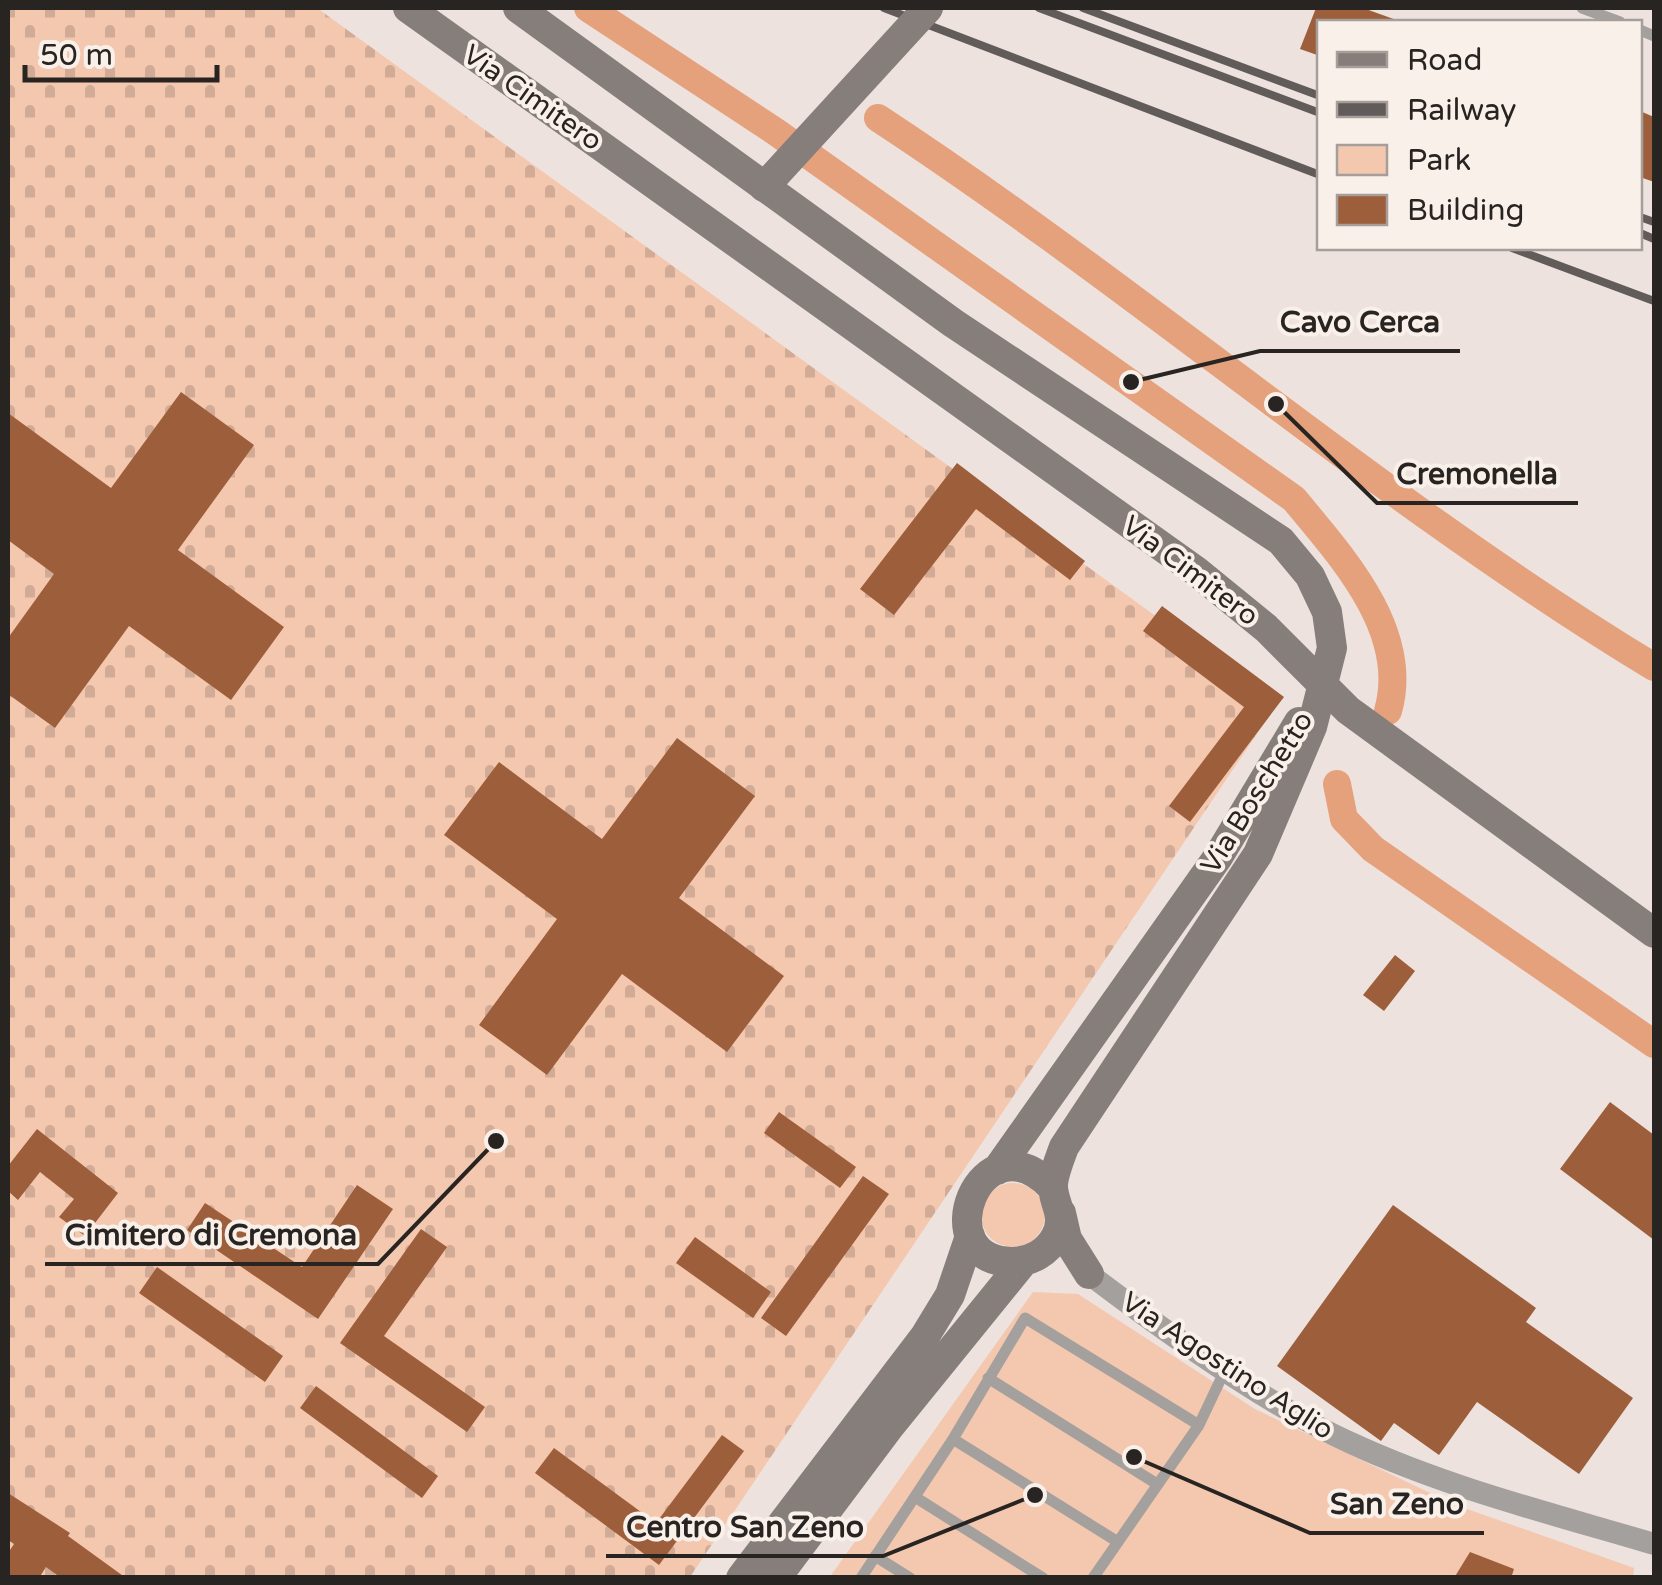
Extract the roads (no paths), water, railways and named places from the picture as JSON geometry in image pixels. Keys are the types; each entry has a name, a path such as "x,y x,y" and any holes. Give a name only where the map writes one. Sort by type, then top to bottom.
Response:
{"street":[{"name":"Via Cimitero","path":"408,8 1196,571 1266,628 1324,686 1430,771 1654,933"},
{"path":"518,8 953,323 1281,541 1310,576 1327,612 1332,648 1324,686"},
{"path":"764,188 928,8"},
{"name":"Via Boschetto","path":"740,1578 925,1336 950,1294 970,1236 966,1205 972,1190 997,1170 1218,856 1283,745 1324,686"},
{"name":"Via Boschetto","path":"776,1578 890,1426 1031,1259 1055,1238 1064,1147 1258,854 1312,727 1324,686"},
{"path":"997,1170 1028,1170 1056,1200"},
{"name":"Via Agostino Aglio","path":"1056,1200 1067,1239 1088,1274"},
{"path":"970,1236 992,1258 1031,1259"},
{"name":"Via Agostino Aglio","path":"1031,1259 1058,1258 1088,1274 1226,1368 1349,1443 1452,1483 1654,1544"}],"lane":[{"path":"1582,8 1615,20"},
{"path":"861,1578 953,1439 1025,1318 1198,1425"},
{"path":"1092,1578 1198,1425 1226,1368"},
{"path":"988,1378 1157,1484"},
{"path":"953,1439 1118,1542"},
{"path":"915,1497 1043,1578"},
{"path":"875,1556 910,1578"}],"waterway":[{"path":"588,8 776,132 1294,499 1350,570 1381,624 1390,652 1388,711"},
{"path":"878,118 1073,254 1456,536 1654,667"},
{"path":"1337,784 1344,819 1373,849 1654,1044"}],"railway":[{"path":"884,8 1317,174"},
{"path":"1039,8 1317,112"},
{"path":"1083,8 1317,95"},
{"path":"1642,218 1654,222"},
{"path":"1642,234 1654,239"},
{"path":"1517,250 1654,301"}],"place":[{"name":"Cavo Cerca","path":"1131,382"},
{"name":"Cremonella","path":"1276,404"},
{"name":"Cimitero di Cremona","path":"496,1141"},
{"name":"San Zeno","path":"1134,1457"},
{"name":"Centro San Zeno","path":"1035,1495"}]}
